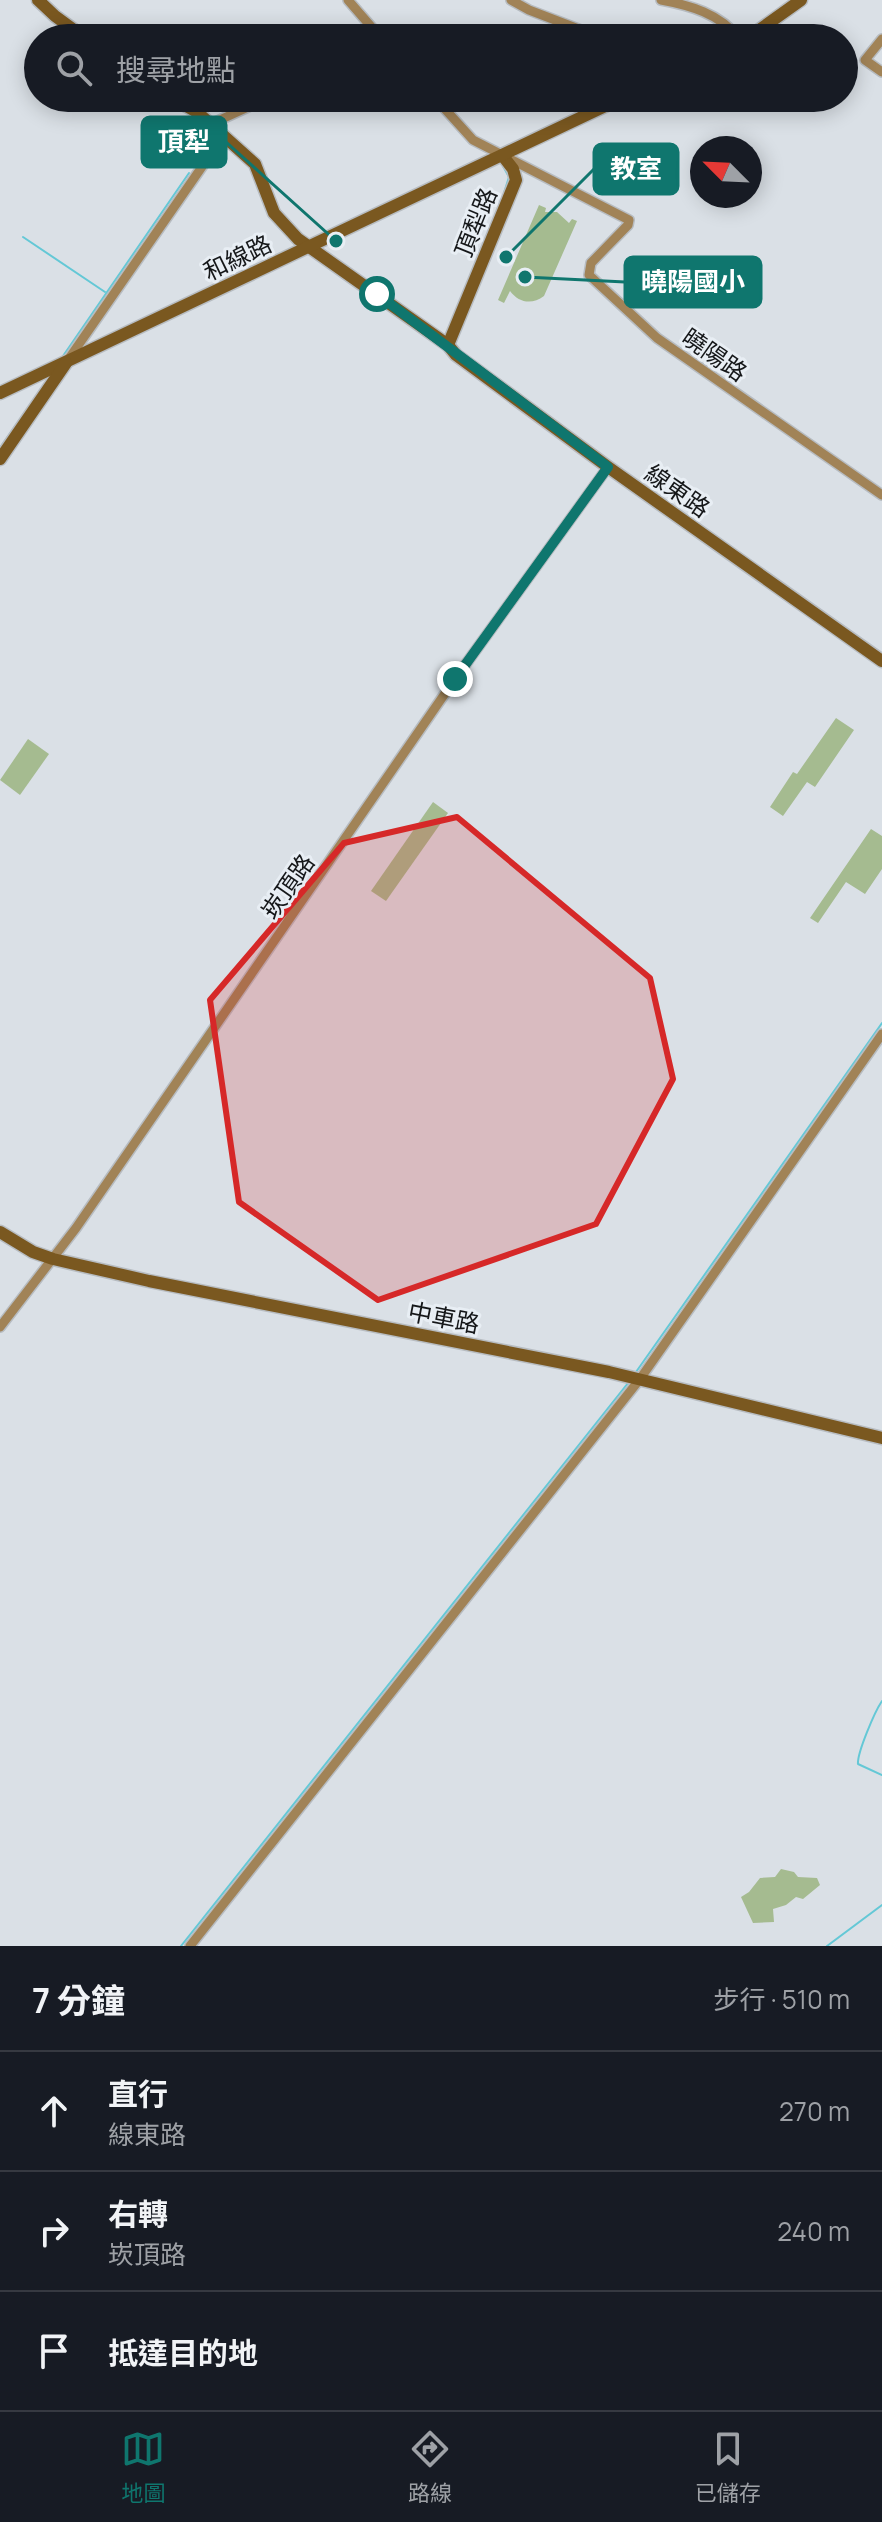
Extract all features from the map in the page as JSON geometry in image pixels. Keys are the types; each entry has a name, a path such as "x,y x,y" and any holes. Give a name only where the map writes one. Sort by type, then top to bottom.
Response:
{"street":[{"path":"38,0 66,24"},
{"path":"348,0 366,24"},
{"path":"512,0 566,24"},
{"path":"661,0 685,5 724,24"},
{"path":"768,24 801,0"},
{"path":"882,39 865,60 882,72"},
{"name":"線東路","path":"197,112 255,164 274,213 298,239 448,345 456,355 608,467 882,661"},
{"path":"211,124 237,112"},
{"name":"頂犁路","path":"448,112 473,140 503,156 513,169 516,180 448,345"},
{"name":"和線路","path":"0,393 593,112"},
{"path":"0,459 206,161 228,139"},
{"name":"曉陽路","path":"503,156 629,220 628,225 591,263 589,275 657,338 882,495"},
{"name":"崁頂路","path":"0,1327 53,1259 446,692 608,467"},
{"path":"190,1946 640,1379 882,1034"},
{"name":"中車路","path":"0,1232 33,1252 53,1259 640,1379 882,1438"}],"highlighted area":[{"path":"457,817 650,978 673,1079 596,1224 378,1300 239,1202 210,1000 344,843"}],"green space":[{"path":"539,205 546,208 545,212 557,212 569,223 572,219 577,221 544,296 535,301 526,301 510,291 504,303 498,300"},
{"path":"836,718 854,730 815,787 807,782 783,816 770,807"},
{"path":"28,739 49,754 20,795 0,780"},
{"path":"433,802 448,813 386,901 371,891"},
{"path":"871,829 882,836 882,869 865,894 846,882 818,923 810,918"},
{"path":"781,1869 794,1872 798,1877 817,1878 820,1885 803,1899 796,1897 786,1905 773,1909 774,1922 753,1923 741,1897 760,1878 775,1877"}],"waterway":[{"path":"503,166 509,177 504,193"},
{"path":"63,356 189,173"},
{"path":"23,237 105,292"},
{"path":"0,448 37,395"},
{"path":"636,1372 882,1023"},
{"path":"181,1946 628,1383"},
{"path":"882,1701 867,1732 858,1764 882,1775"},
{"path":"827,1946 882,1905"}],"place":[{"name":"頂犁","path":"336,241"},
{"name":"教室","path":"506,257"},
{"name":"曉陽國小","path":"525,277"}],"route":[{"path":"377,294 608,467 455,679"}]}
